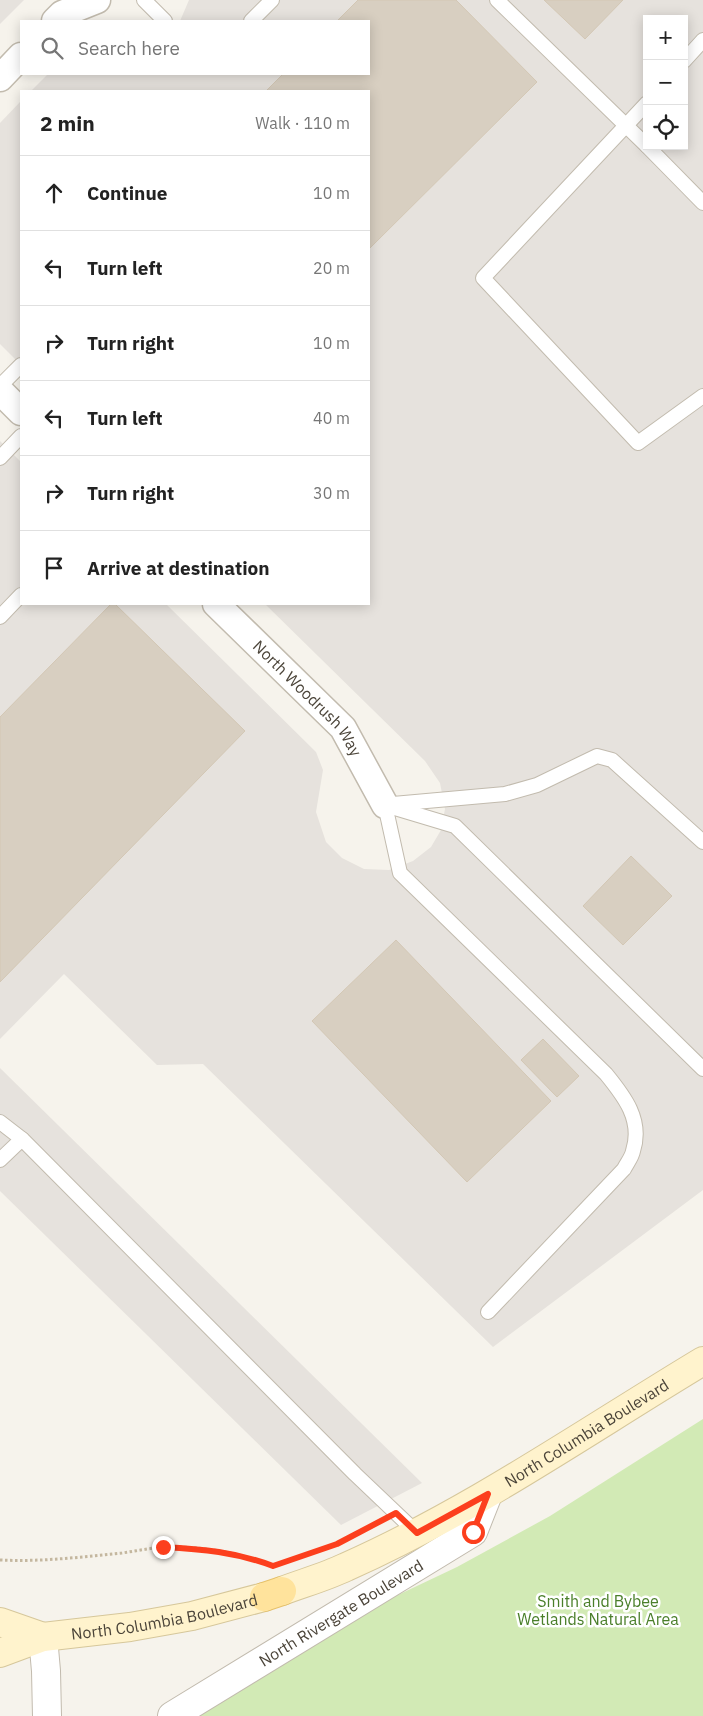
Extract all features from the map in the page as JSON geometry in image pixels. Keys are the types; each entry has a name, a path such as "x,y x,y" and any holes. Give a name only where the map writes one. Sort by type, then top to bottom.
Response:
{"main road":[{"name":"North Columbia Boulevard","path":"0,1653 43,1637 130,1627 230,1607 273,1585 343,1569 417,1533 488,1494 703,1361"},
{"name":"North Columbia Boulevard","path":"0,1622 43,1637"}],"street":[{"path":"56,20 62,14 97,0"},
{"path":"0,78 20,57"},
{"path":"0,392 20,411"},
{"name":"North Woodrush Way","path":"217,605 342,728 385,804"},
{"name":"North Rivergate Boulevard","path":"172,1716 473,1532 488,1494"},
{"path":"43,1637 47,1716"}],"lane":[{"path":"144,0 164,20"},
{"path":"252,20 272,0"},
{"path":"497,0 643,142"},
{"path":"685,60 703,40"},
{"path":"645,105 483,278 638,443 703,396"},
{"path":"651,150 703,203"},
{"path":"0,386 20,366"},
{"path":"0,458 20,437"},
{"path":"0,617 20,596"},
{"path":"385,804 505,794 537,785 597,756 612,760 703,842"},
{"path":"385,804 455,826 703,1069"},
{"path":"385,804 400,873 606,1074 626,1098 633,1116 636,1132 634,1151 624,1169 488,1312"},
{"path":"0,1122 22,1139 348,1467 417,1533"},
{"path":"0,1160 22,1139"}],"path":[{"path":"0,1560 63,1558 124,1553 163,1547 207,1549 252,1558 273,1585"}],"shaded area":[{"path":"0,0 24,0 0,24"},
{"path":"189,0 703,0 703,1190 493,1347 203,1064 157,1065 64,974 0,1039 0,441 20,461 20,605 167,605 316,752 323,770 316,812 326,842 342,858 364,869 389,870 413,861 431,847 441,830 445,809 440,783 425,761 266,605 370,605 370,90 32,90 47,75 370,75 370,20 180,20"},
{"path":"20,102 20,364 0,344 0,123"},
{"path":"0,1068 422,1483 341,1525 0,1191"}],"green space":[{"name":"Smith and Bybee Wetlands Natural Area","path":"703,1419 703,1716 197,1716 362,1612 457,1567 550,1516"}],"building":[{"path":"358,0 456,0 537,82 370,248 370,90 267,90 282,75 370,75 370,20 338,20"},
{"path":"544,0 623,0 585,39"},
{"path":"110,605 116,605 245,731 0,982 0,717"},
{"path":"631,856 672,896 623,945 583,906"},
{"path":"396,940 551,1101 467,1182 312,1021"},
{"path":"543,1039 579,1076 557,1097 521,1060"}],"route":[{"path":"163,1547 207,1549 252,1558 273,1566 337,1544 396,1513 417,1533 488,1494 473,1532"}]}
